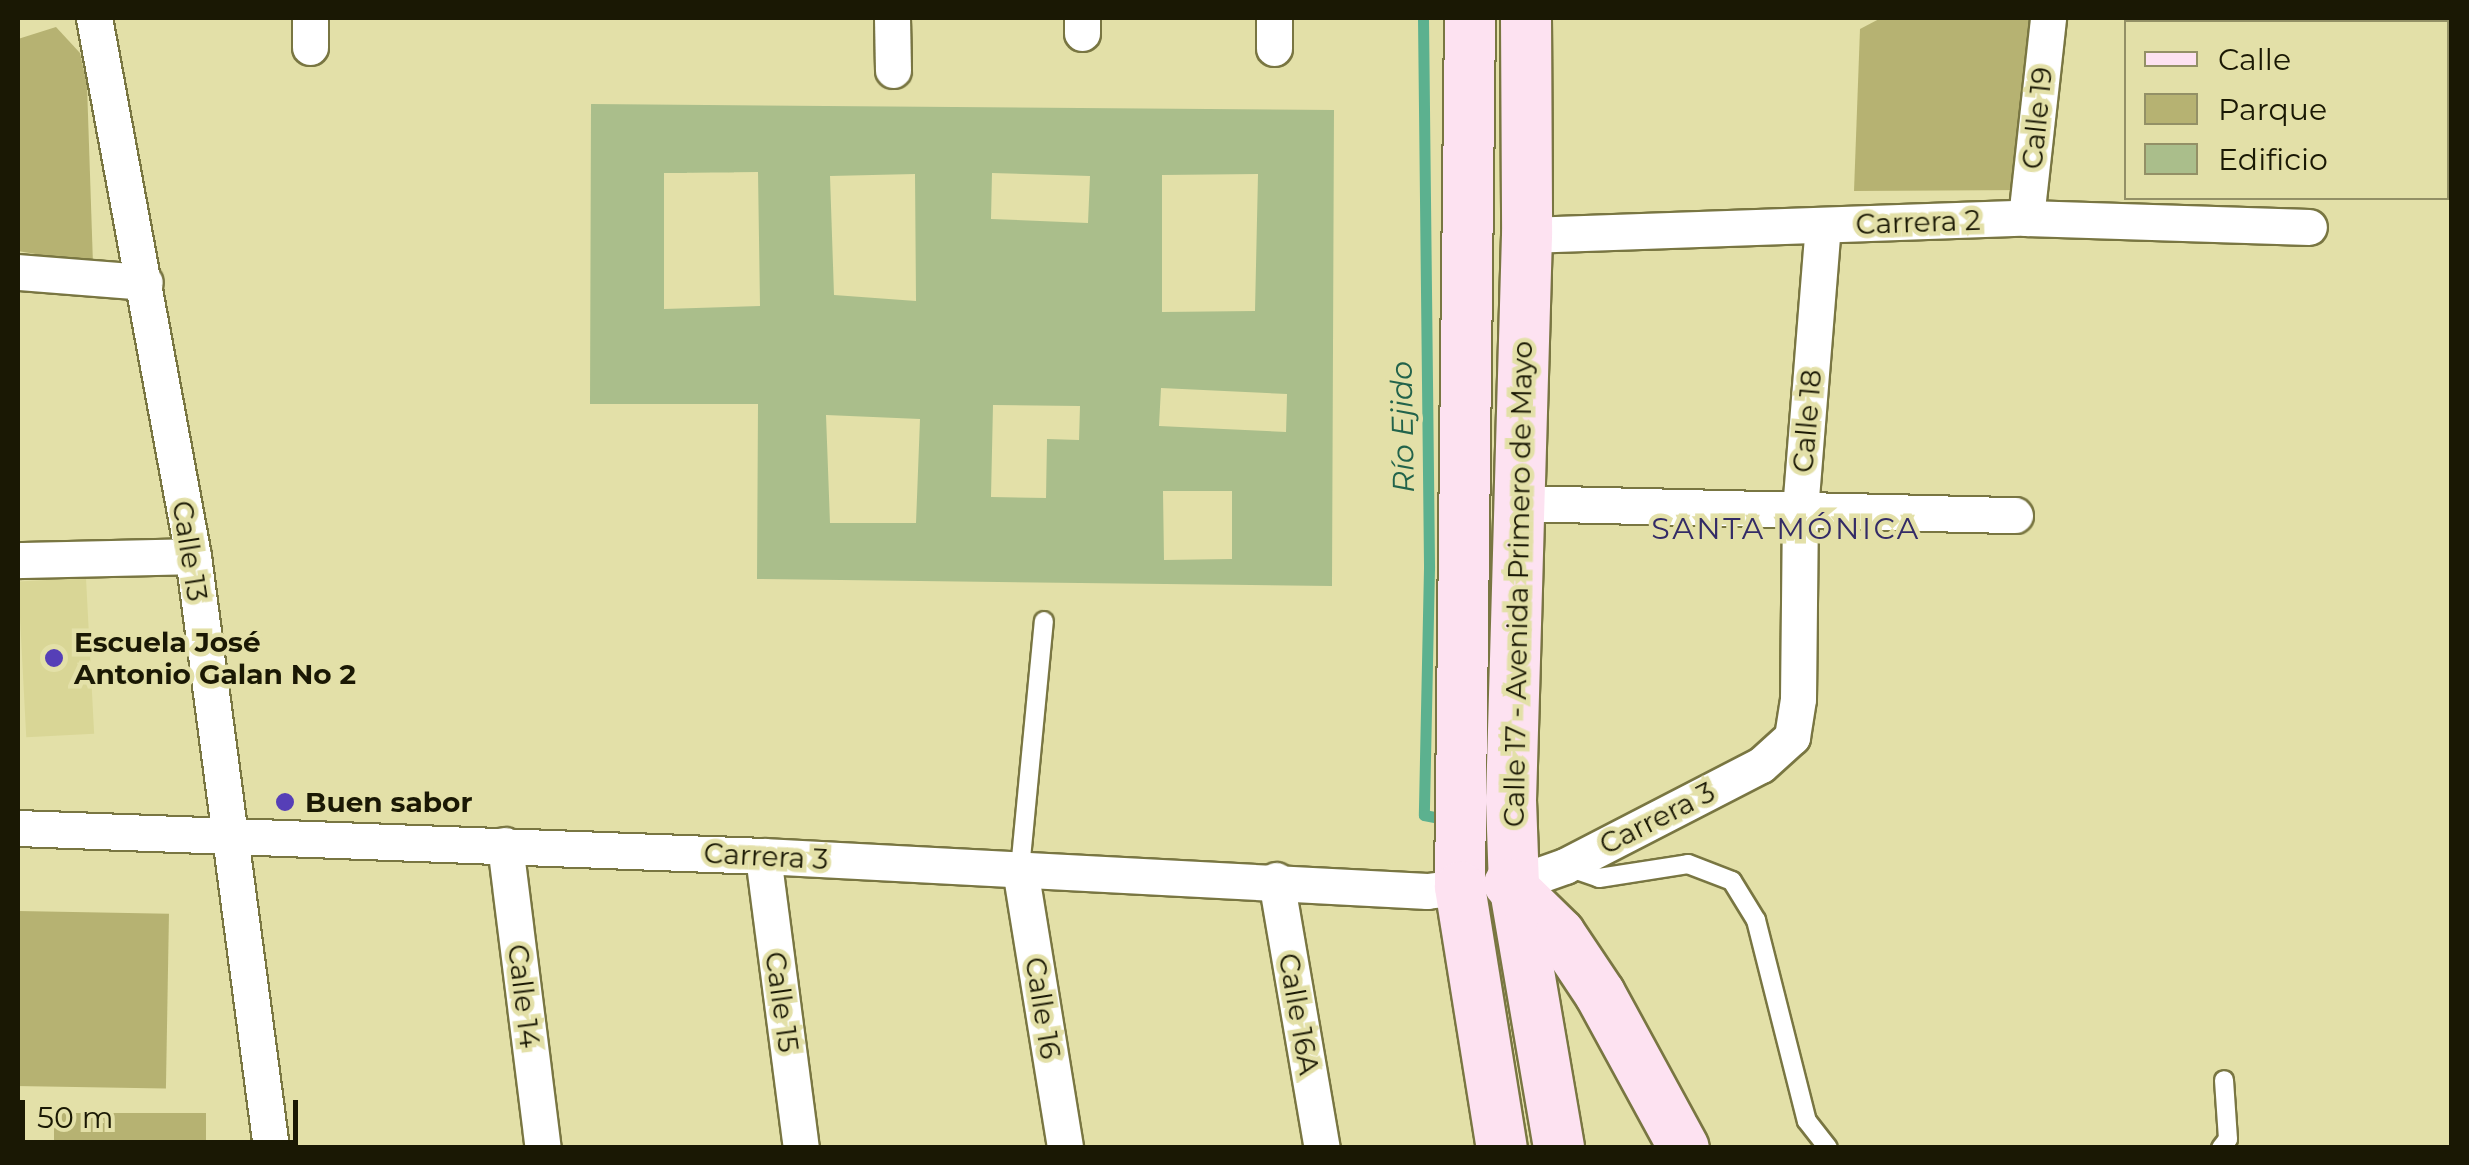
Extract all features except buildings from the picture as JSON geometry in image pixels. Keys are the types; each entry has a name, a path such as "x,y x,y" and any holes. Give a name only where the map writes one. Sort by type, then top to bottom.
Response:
{"main road":[{"name":"Calle 17 - Avenida Primero de Mayo","path":"1470,18 1443,889 1502,1148"},
{"name":"Calle 17 - Avenida Primero de Mayo","path":"1526,18 1527,235 1510,800 1514,884 1558,1148"},
{"name":"Carrera 3","path":"1443,889 1514,884"},
{"path":"1514,884 1560,934 1600,994 1684,1148"}],"street":[{"name":"Calle 13","path":"94,18 146,282 192,556 272,1148"},
{"path":"892,18 893,70"},
{"name":"Calle 19","path":"2026,218 2048,18"},
{"name":"Carrera 2","path":"1527,235 2026,218 2309,227"},
{"name":"Calle 18","path":"1792,737 1798,699 1800,510 1823,225"},
{"path":"18,272 146,282"},
{"path":"1518,503 2015,515"},
{"path":"18,560 192,556"},
{"name":"Carrera 3","path":"1514,884 1565,866 1761,765 1792,737"},
{"name":"Carrera 3","path":"18,828 228,839 762,856 1443,889"},
{"name":"Calle 14","path":"505,845 543,1148"},
{"name":"Calle 15","path":"762,856 802,1148"},
{"name":"Calle 16","path":"1020,868 1065,1148"},
{"name":"Calle 16A","path":"1276,880 1322,1148"}],"lane":[{"path":"1020,868 1044,621"},
{"path":"1565,866 1599,878 1688,864 1732,881 1756,920 1806,1121 1828,1148"},
{"path":"2221,1148 2228,1139 2224,1080"}],"shaded area":[{"name":"Escuela José Antonio Galan No 2","path":"86,578 94,734 26,737 18,582"}],"green space":[{"path":"1881,18 2032,18 2027,190 1854,191 1860,29"},
{"path":"56,27 80,53 87,85 93,264 18,251 18,39"},
{"path":"18,911 169,914 166,1089 18,1086"},
{"path":"54,1113 206,1113 206,1147 54,1147"}],"waterway":[{"name":"Río Ejido","path":"1423,18 1429,568 1424,815 1445,819"}],"place":[{"name":"Escuela José Antonio Galan No 2","path":"54,658"},
{"name":"Buen sabor","path":"285,802"}],"district":[{"name":"SANTA MÓNICA","path":"1786,529"}]}
